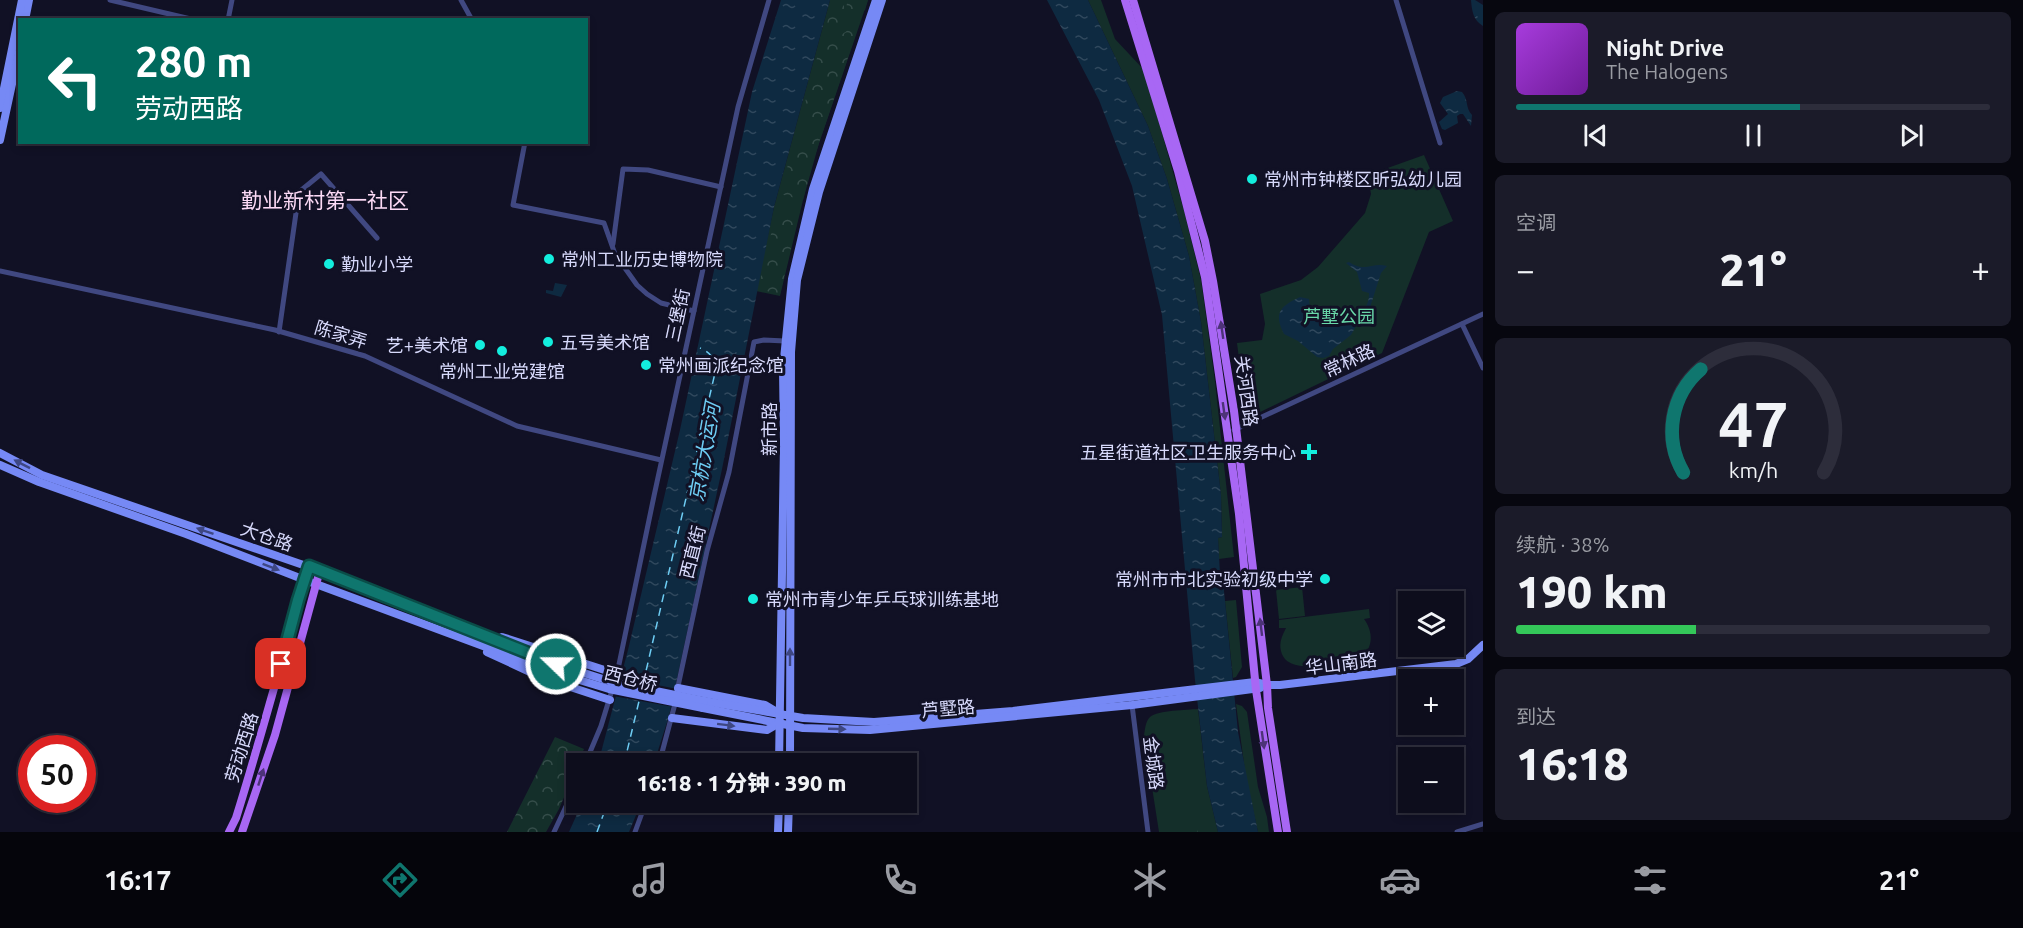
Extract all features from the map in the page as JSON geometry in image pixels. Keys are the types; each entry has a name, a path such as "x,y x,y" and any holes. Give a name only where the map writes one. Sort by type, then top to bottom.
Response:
{"main road":[{"path":"18,18 22,0"},
{"path":"25,18 29,0"},
{"name":"新市路","path":"779,753 783,369 792,279 813,189 876,0"},
{"name":"新市路","path":"790,753 791,352 797,280 819,192 882,0"},
{"name":"关河西路","path":"1125,0 1178,171 1205,277 1231,431 1287,832"},
{"name":"关河西路","path":"1133,0 1205,241 1221,322 1256,686 1278,832"},
{"path":"0,108 18,20"},
{"path":"0,140 18,56"},
{"name":"大仓路","path":"0,453 42,475 320,570 430,613 555,668"},
{"name":"大仓路","path":"0,465 39,482 186,534 316,585 555,668"},
{"name":"劳动西路","path":"229,832 236,818 264,728 309,566"},
{"name":"劳动西路","path":"242,832 275,735 320,570"},
{"path":"430,613 617,674"},
{"path":"428,625 543,678 610,700"},
{"name":"华山南路","path":"1267,685 1456,664 1468,659 1483,645"},
{"name":"西仓桥","path":"555,668 609,689 704,705"},
{"path":"1256,686 1267,685"},
{"name":"芦墅路","path":"704,705 790,720 803,728 870,730 1256,686"},
{"path":"672,718 767,730 779,718 765,705 678,687"},
{"path":"778,813 778,832"},
{"path":"788,832 789,813"}],"street":[{"path":"110,0 186,18"},
{"path":"228,18 232,0"},
{"path":"461,0 471,18"},
{"name":"三堡街","path":"589,753 610,700 617,674 738,107 769,0"},
{"path":"1395,0 1440,143"},
{"path":"525,144 513,205 604,223 615,254 628,274 647,294 661,303 694,311"},
{"path":"612,246 623,169 648,170 721,187"},
{"path":"279,332 299,192 321,174 377,238"},
{"name":"陈家弄","path":"0,272 279,332 365,356 518,426 661,460"},
{"name":"常林路","path":"1231,431 1483,314"},
{"path":"1462,324 1483,368"},
{"name":"西直街","path":"662,753 672,718 707,550 729,472 754,342 785,341"},
{"name":"金城路","path":"1132,701 1148,832"},
{"path":"554,832 566,806"},
{"path":"636,832 642,813"},
{"path":"1457,832 1483,824"}],"green space":[{"path":"830,0 868,0 811,167 780,296 756,291 774,207"},
{"path":"833,0 844,0 844,24 823,38"},
{"path":"847,0 868,0 865,10 846,22"},
{"path":"1088,0 1101,0 1115,39 1144,70 1184,211 1201,280 1215,382 1234,557 1219,559 1218,538 1222,537 1221,495 1201,322 1189,256 1167,179 1148,126"},
{"path":"860,22 822,134 808,129 810,119 801,116 802,112 807,115 808,110 803,110 812,76 817,79 818,74 813,74 819,50"},
{"path":"807,132 821,136 803,200 780,194 793,146 802,148"},
{"name":"芦墅公园","path":"1424,155 1453,221 1429,232 1382,353 1252,416 1246,414 1237,343 1262,340 1265,324 1260,294 1301,280 1318,267 1365,213 1371,194 1368,175"},
{"path":"776,213 798,218 780,294 758,289"},
{"path":"1302,587 1305,616 1279,619 1276,590"},
{"path":"1236,600 1242,667 1233,678 1225,601"},
{"path":"1369,609 1370,618 1364,619 1371,637 1369,648 1361,657 1355,660 1313,666 1292,664 1285,659 1280,645 1286,628 1279,628 1279,620"},
{"path":"1236,704 1242,706 1247,712 1258,787 1269,832 1258,832 1246,778"},
{"path":"1198,709 1207,786 1218,832 1159,832 1144,736 1146,724 1150,717 1159,713"},
{"path":"555,737 584,749 582,753 566,753 566,793 546,832 507,832"},
{"path":"1214,821 1216,832 1197,832 1200,823"}],"water":[{"name":"京杭大运河","path":"781,0 830,0 774,207 722,469 669,716 657,753 601,753 628,650 680,430 752,92"},
{"path":"1047,0 1088,0 1148,126 1167,179 1189,256 1201,322 1221,495 1222,537 1218,538 1220,574 1223,581 1238,732 1258,832 1218,832 1207,786 1195,680 1162,315 1132,186 1099,100"},
{"path":"1471,0 1483,5 1483,26 1475,18"},
{"path":"1457,91 1462,92 1466,98 1468,110 1472,115 1471,126 1463,114 1460,114 1457,116 1458,123 1445,130 1442,129 1439,122 1448,114 1440,103 1443,97"},
{"path":"1346,263 1360,267 1387,266 1381,273 1365,323 1356,326 1351,335 1333,349 1329,356 1317,357 1298,341 1284,334 1279,315 1288,303 1300,297 1309,299 1310,309 1330,322 1346,315 1348,318 1360,312 1368,303 1369,293 1362,291 1357,272"},
{"path":"555,283 567,285 561,297 546,293 546,290 553,291"},
{"path":"577,813 637,813 629,832 569,832"}],"pier":[{"path":"618,677 677,689 674,707 613,696"}],"ferry route":[{"path":"643,684 715,373 712,358 708,352 700,348"},
{"path":"627,753 640,697"},
{"path":"597,832 604,813"}],"place":[{"name":"常州市钟楼区昕弘幼儿园","path":"1252,179"},
{"name":"常州工业历史博物院","path":"549,259"},
{"name":"勤业小学","path":"329,264"},
{"name":"五号美术馆","path":"548,342"},
{"name":"艺+美术馆","path":"480,345"},
{"name":"常州工业党建馆","path":"502,351"},
{"name":"常州画派纪念馆","path":"646,365"},
{"name":"五星街道社区卫生服务中心","path":"1309,452"},
{"name":"常州市市北实验初级中学","path":"1325,579"},
{"name":"常州市青少年乒乓球训练基地","path":"753,599"}],"district":[{"name":"勤业新村第一社区","path":"325,200"}],"route":[{"path":"281,664 309,566 556,664"}]}
